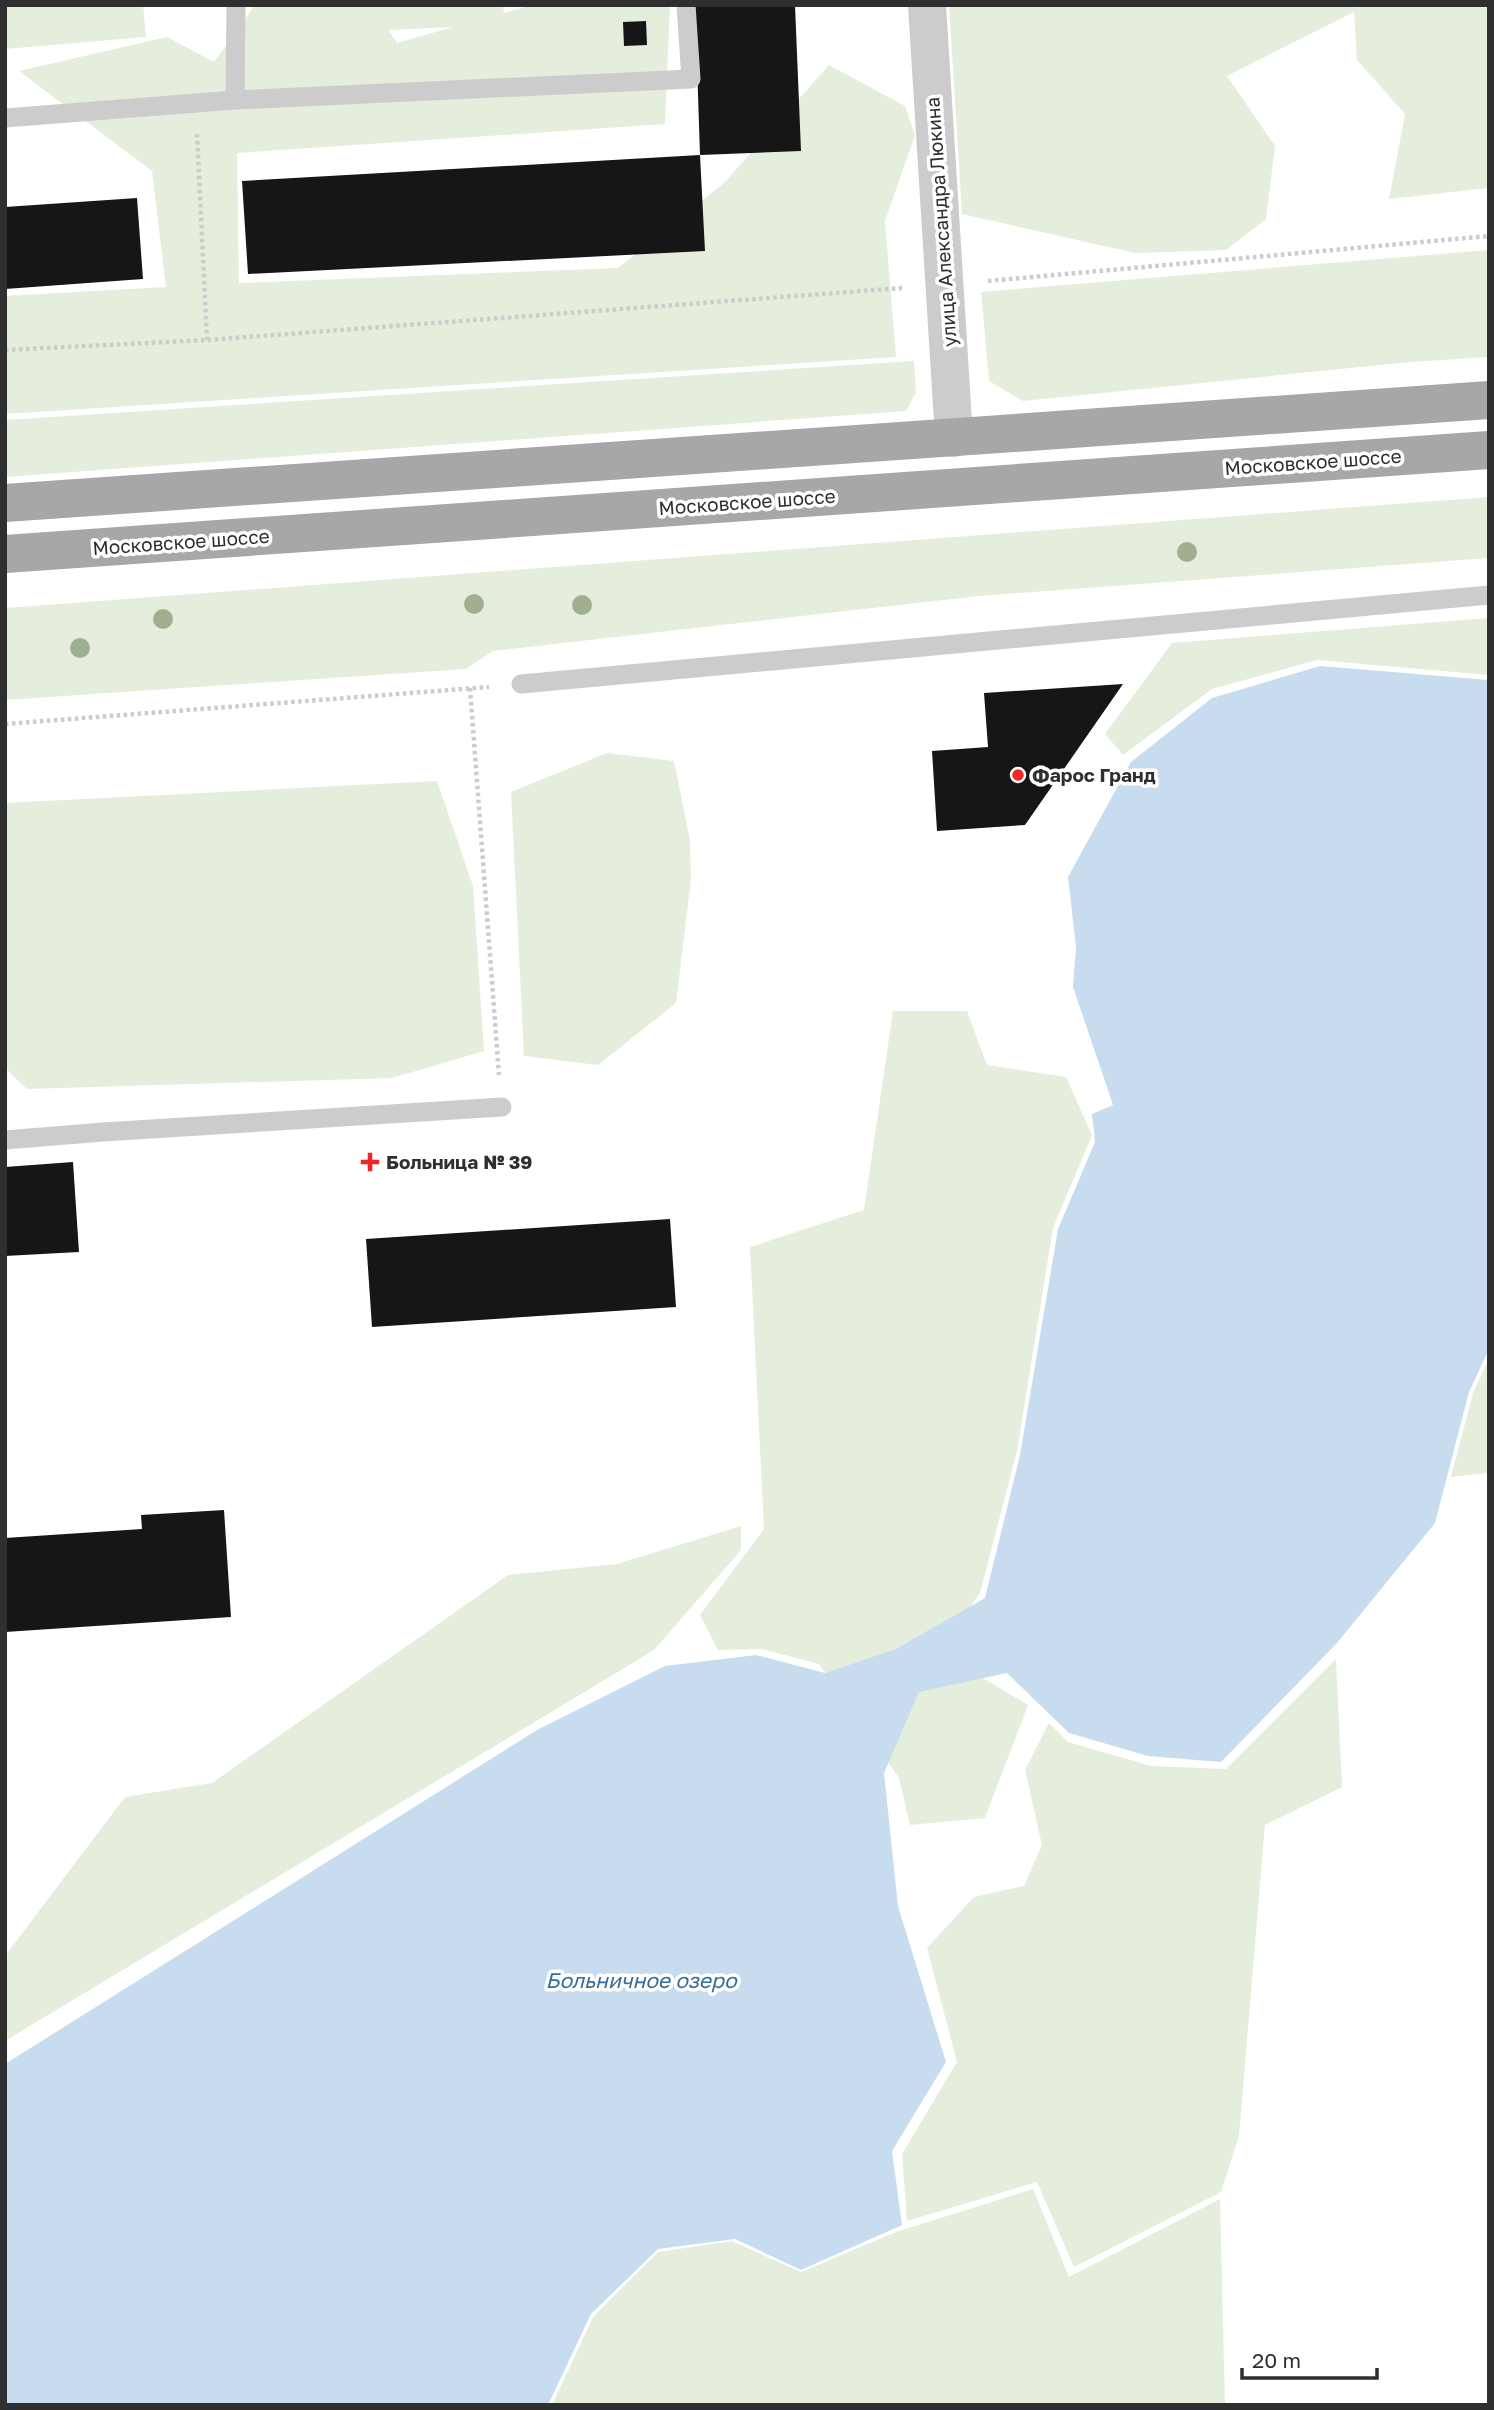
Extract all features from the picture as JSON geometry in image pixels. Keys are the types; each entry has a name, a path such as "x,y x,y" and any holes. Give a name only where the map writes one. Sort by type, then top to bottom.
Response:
{"main road":[{"path":"5,503 1489,400"},
{"name":"Московское шоссе","path":"5,554 1489,450"}],"street":[{"name":"улица Александра Люкина","path":"927,5 954,438"}],"lane":[{"path":"235,100 236,5"},
{"path":"5,118 235,100 691,79 686,5"},
{"path":"521,684 1489,594"},
{"path":"5,1140 502,1107"}],"path":[{"path":"195,103 207,340"},
{"path":"5,350 207,340 946,284 1489,236"},
{"path":"5,724 521,684"},
{"path":"470,688 502,1107"}],"green space":[{"path":"5,5 143,5 146,37 5,49"},
{"path":"255,5 503,5 504,13 532,5 670,5 665,124 237,153 239,283 618,268 724,183 829,65 905,106 915,135 885,221 896,357 5,414 5,296 166,287 152,171 19,71 167,37 214,62","holes":["453,27 397,43 389,30"]},
{"path":"949,5 1353,5 1354,9 1354,5 1489,5 1489,188 1389,199 1405,114 1357,60 1354,12 1227,76 1275,146 1266,219 1226,250 1135,253 962,214"},
{"path":"1489,250 1489,357 1410,362 1023,401 989,381 981,292"},
{"path":"914,361 916,392 906,411 5,477 5,420"},
{"path":"1489,497 1489,558 979,596 493,651 466,669 5,700 5,608"},
{"path":"1489,618 1489,675 1317,660 1212,689 1123,755 1105,734 1172,643"},
{"path":"607,753 674,761 690,841 691,879 676,1003 598,1065 524,1056 511,792"},
{"path":"437,781 473,886 484,1051 392,1078 27,1089 5,1068 5,803"},
{"path":"893,1011 967,1011 987,1065 1066,1077 1092,1135 1053,1228 1017,1451 980,1593 939,1652 1028,1705 985,1818 910,1825 899,1778 819,1664 762,1649 718,1650 700,1615 764,1529 750,1247 864,1210"},
{"path":"1489,1358 1489,1473 1451,1477 1473,1393"},
{"path":"741,1526 741,1550 654,1650 5,2041 5,1956 125,1797 212,1783 508,1575 617,1564"},
{"path":"1336,1659 1342,1787 1265,1825 1239,2136 1221,2192 1074,2267 1037,2182 907,2221 902,2154 957,2062 927,1948 974,1897 1024,1886 1042,1845 1025,1770 1049,1723 1068,1742 1151,1766 1226,1769"},
{"path":"1033,2189 1069,2277 1220,2199 1225,2405 552,2405 593,2317 658,2252 732,2241 801,2272 896,2232"}],"water":[{"name":"Больничное озеро","path":"1320,666 1489,680 1489,1349 1469,1392 1435,1523 1337,1643 1221,1762 1148,1756 1069,1733 1007,1673 919,1692 884,1773 898,1906 946,2062 892,2151 902,2225 801,2270 735,2239 658,2249 591,2314 548,2405 5,2405 5,2064 537,1730 665,1666 756,1655 825,1673 896,1649 985,1598 1020,1455 1058,1229 1095,1142 1092,1114 1113,1105 1073,987 1076,947 1068,877 1131,762 1212,698"}],"building":[{"path":"695,5 795,5 801,151 700,155"},
{"path":"646,21 647,45 624,46 623,22"},
{"path":"700,155 705,251 248,274 242,181"},
{"path":"137,198 143,279 5,289 5,207"},
{"path":"1123,684 1025,825 937,831 932,751 988,747 984,693"},
{"path":"73,1162 79,1252 5,1256 5,1167"},
{"path":"670,1219 676,1307 372,1327 366,1239"},
{"path":"224,1510 231,1617 5,1632 5,1538 142,1529 141,1515"}],"place":[{"name":"Фарос Гранд","path":"1018,775"},
{"name":"Больница № 39","path":"370,1162"}]}
